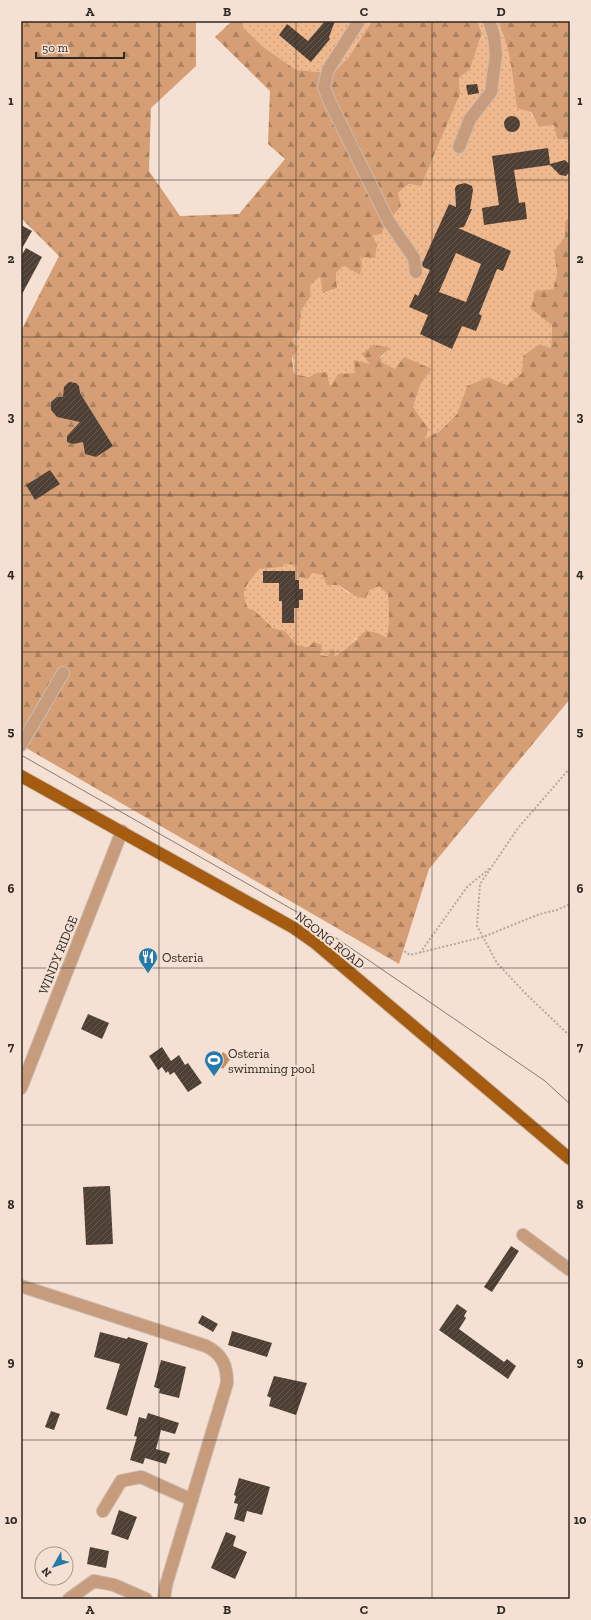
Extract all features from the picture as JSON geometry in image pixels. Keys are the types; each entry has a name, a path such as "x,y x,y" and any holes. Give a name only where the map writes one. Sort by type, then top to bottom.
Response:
{"main road":[{"name":"NGONG ROAD","path":"21,776 258,907 309,939 570,1158"}],"street":[{"path":"359,21 328,70 324,87 329,100 390,222 414,258 416,272"},
{"path":"459,147 470,119 491,92 496,55 494,36 489,21"},
{"path":"21,745 63,673"},
{"name":"WINDY RIDGE","path":"21,1088 25,1065 122,832"},
{"path":"523,1236 570,1270"},
{"path":"21,1286 206,1346 216,1352 224,1363 227,1372 227,1383 166,1585 164,1599"},
{"path":"103,1512 121,1481 141,1478 192,1500"},
{"path":"69,1599 94,1581 114,1585 146,1599"}],"path":[{"path":"570,768 518,828 480,884 477,926 497,963 527,995 570,1036"},
{"path":"420,952 467,887 492,867"},
{"path":"401,949 410,955 483,937 540,914 557,910 570,904"}],"shaded area":[{"path":"243,21 372,21 349,57 333,73 296,70 262,46 243,27"},
{"path":"477,21 498,21 505,37 512,64 515,91 540,127 554,125 557,139 570,140 570,217 565,221 565,236 554,251 557,273 553,289 551,348 539,344 523,356 522,373 507,385 488,377 467,386 457,414 440,431 424,440 429,429 413,407 421,383 432,369 395,369 382,362 380,358 390,349 370,364 330,387 316,373 309,377 294,374 292,341 300,329 301,311 311,296 310,285 320,277 324,293 337,288 336,273 344,266 360,275 359,257 372,236 382,234 384,228 401,206 398,193 409,184 421,186 460,94 459,78 470,69 482,33"},
{"path":"285,564 297,565 312,573 324,575 347,592 365,599 370,590 379,585 388,594 389,619 387,639 356,638 347,650 335,656 334,649 327,656 320,655 308,647 297,645 285,631 273,628 254,610 248,608 244,596 248,583 259,568 283,567"},
{"path":"223,1052 231,1058 223,1069 215,1063"}],"green space":[{"path":"21,21 196,21 196,66 151,108 149,171 180,216 239,214 285,159 268,144 270,91 215,37 232,21 243,21 243,27 262,46 296,70 333,73 349,57 372,21 477,21 482,33 470,69 459,78 460,94 421,186 409,184 398,193 401,206 384,228 382,234 372,236 377,244 375,258 360,257 362,265 360,275 344,266 336,273 337,288 323,293 320,277 310,285 311,296 301,311 300,329 292,341 298,349 292,358 294,374 309,377 316,373 327,372 330,387 338,374 355,373 354,360 370,364 362,354 373,345 391,348 380,357 382,362 395,369 404,357 432,369 421,383 413,407 429,429 425,439 440,431 457,414 467,386 488,377 507,385 522,373 523,356 539,344 551,348 552,325 531,309 535,291 553,289 557,273 554,251 565,236 565,221 570,217 570,699 429,869 399,964 21,745 21,331 59,256 21,218","holes":["285,564 297,565 298,577 308,579 312,573 323,575 327,585 338,585 355,596 365,599 370,590 379,586 388,594 389,619 387,638 378,633 366,631 335,656 334,648 327,656 320,655 322,645 314,642 308,647 297,645 285,631 273,628 254,610 248,608 244,596 246,587 259,569 283,567"]},
{"path":"498,21 570,21 570,140 557,139 554,125 539,127 531,112 517,108 509,53"}],"building":[{"path":"325,21 335,21 329,37 330,39 311,62 279,35 287,24 308,41"},
{"path":"477,84 479,93 468,95 466,85"},
{"path":"512,116 518,118 520,124 518,130 512,132 506,130 504,124 506,118"},
{"path":"548,148 550,164 565,160 570,165 569,172 566,176 560,175 550,165 514,170 519,203 525,202 527,219 484,225 482,208 499,205 492,156"},
{"path":"465,183 472,186 473,190 470,209 472,209 464,227 458,228 511,251 503,271 497,269 479,314 482,316 476,331 462,326 452,349 420,334 428,315 409,307 415,294 418,296 430,270 423,267 422,264 449,204 456,207 455,188 457,185","holes":["456,253 481,264 466,302 439,292"]},
{"path":"21,225 32,231 21,250"},
{"path":"26,248 42,257 21,296 21,256"},
{"path":"69,382 76,383 79,386 80,393 113,446 96,457 85,454 83,442 73,444 67,442 67,436 80,422 57,417 51,410 51,402 57,397 63,397 64,387"},
{"path":"50,470 60,484 35,500 26,485"},
{"path":"263,571 295,571 295,580 299,580 299,589 303,589 303,600 299,600 299,608 294,608 294,623 282,623 282,601 279,601 279,583 263,583"},
{"path":"88,1014 109,1023 102,1039 81,1029"},
{"path":"162,1047 171,1061 179,1055 185,1065 188,1063 202,1083 188,1092 174,1072 170,1075 168,1071 166,1073 162,1067 158,1070 149,1056"},
{"path":"110,1186 113,1244 86,1245 83,1187"},
{"path":"511,1246 519,1251 492,1292 484,1287"},
{"path":"457,1304 467,1311 464,1316 466,1318 459,1329 504,1362 507,1359 516,1366 508,1379 439,1330"},
{"path":"202,1315 218,1324 213,1332 198,1323"},
{"path":"232,1331 272,1343 267,1357 228,1345"},
{"path":"100,1332 127,1339 128,1337 148,1343 127,1416 106,1409 120,1364 94,1357"},
{"path":"161,1360 186,1367 179,1398 159,1393 160,1389 154,1387"},
{"path":"274,1376 307,1383 296,1415 269,1406 271,1398 267,1396"},
{"path":"51,1411 60,1414 54,1430 45,1427"},
{"path":"148,1413 179,1423 175,1434 161,1430 156,1449 170,1453 166,1464 145,1458 143,1464 130,1460 137,1437 134,1436 139,1417 146,1419"},
{"path":"239,1478 270,1487 262,1515 247,1511 244,1522 234,1519 238,1504 234,1503 236,1496 234,1495"},
{"path":"119,1510 137,1517 128,1540 111,1534"},
{"path":"226,1532 236,1536 233,1546 247,1552 235,1579 211,1568"},
{"path":"90,1547 109,1551 106,1568 87,1564"}],"tram line":[{"path":"21,755 304,916 545,1081 570,1104"}],"place":[{"name":"Osteria","path":"148,974"},
{"name":"Osteria swimming pool","path":"214,1077"}]}
